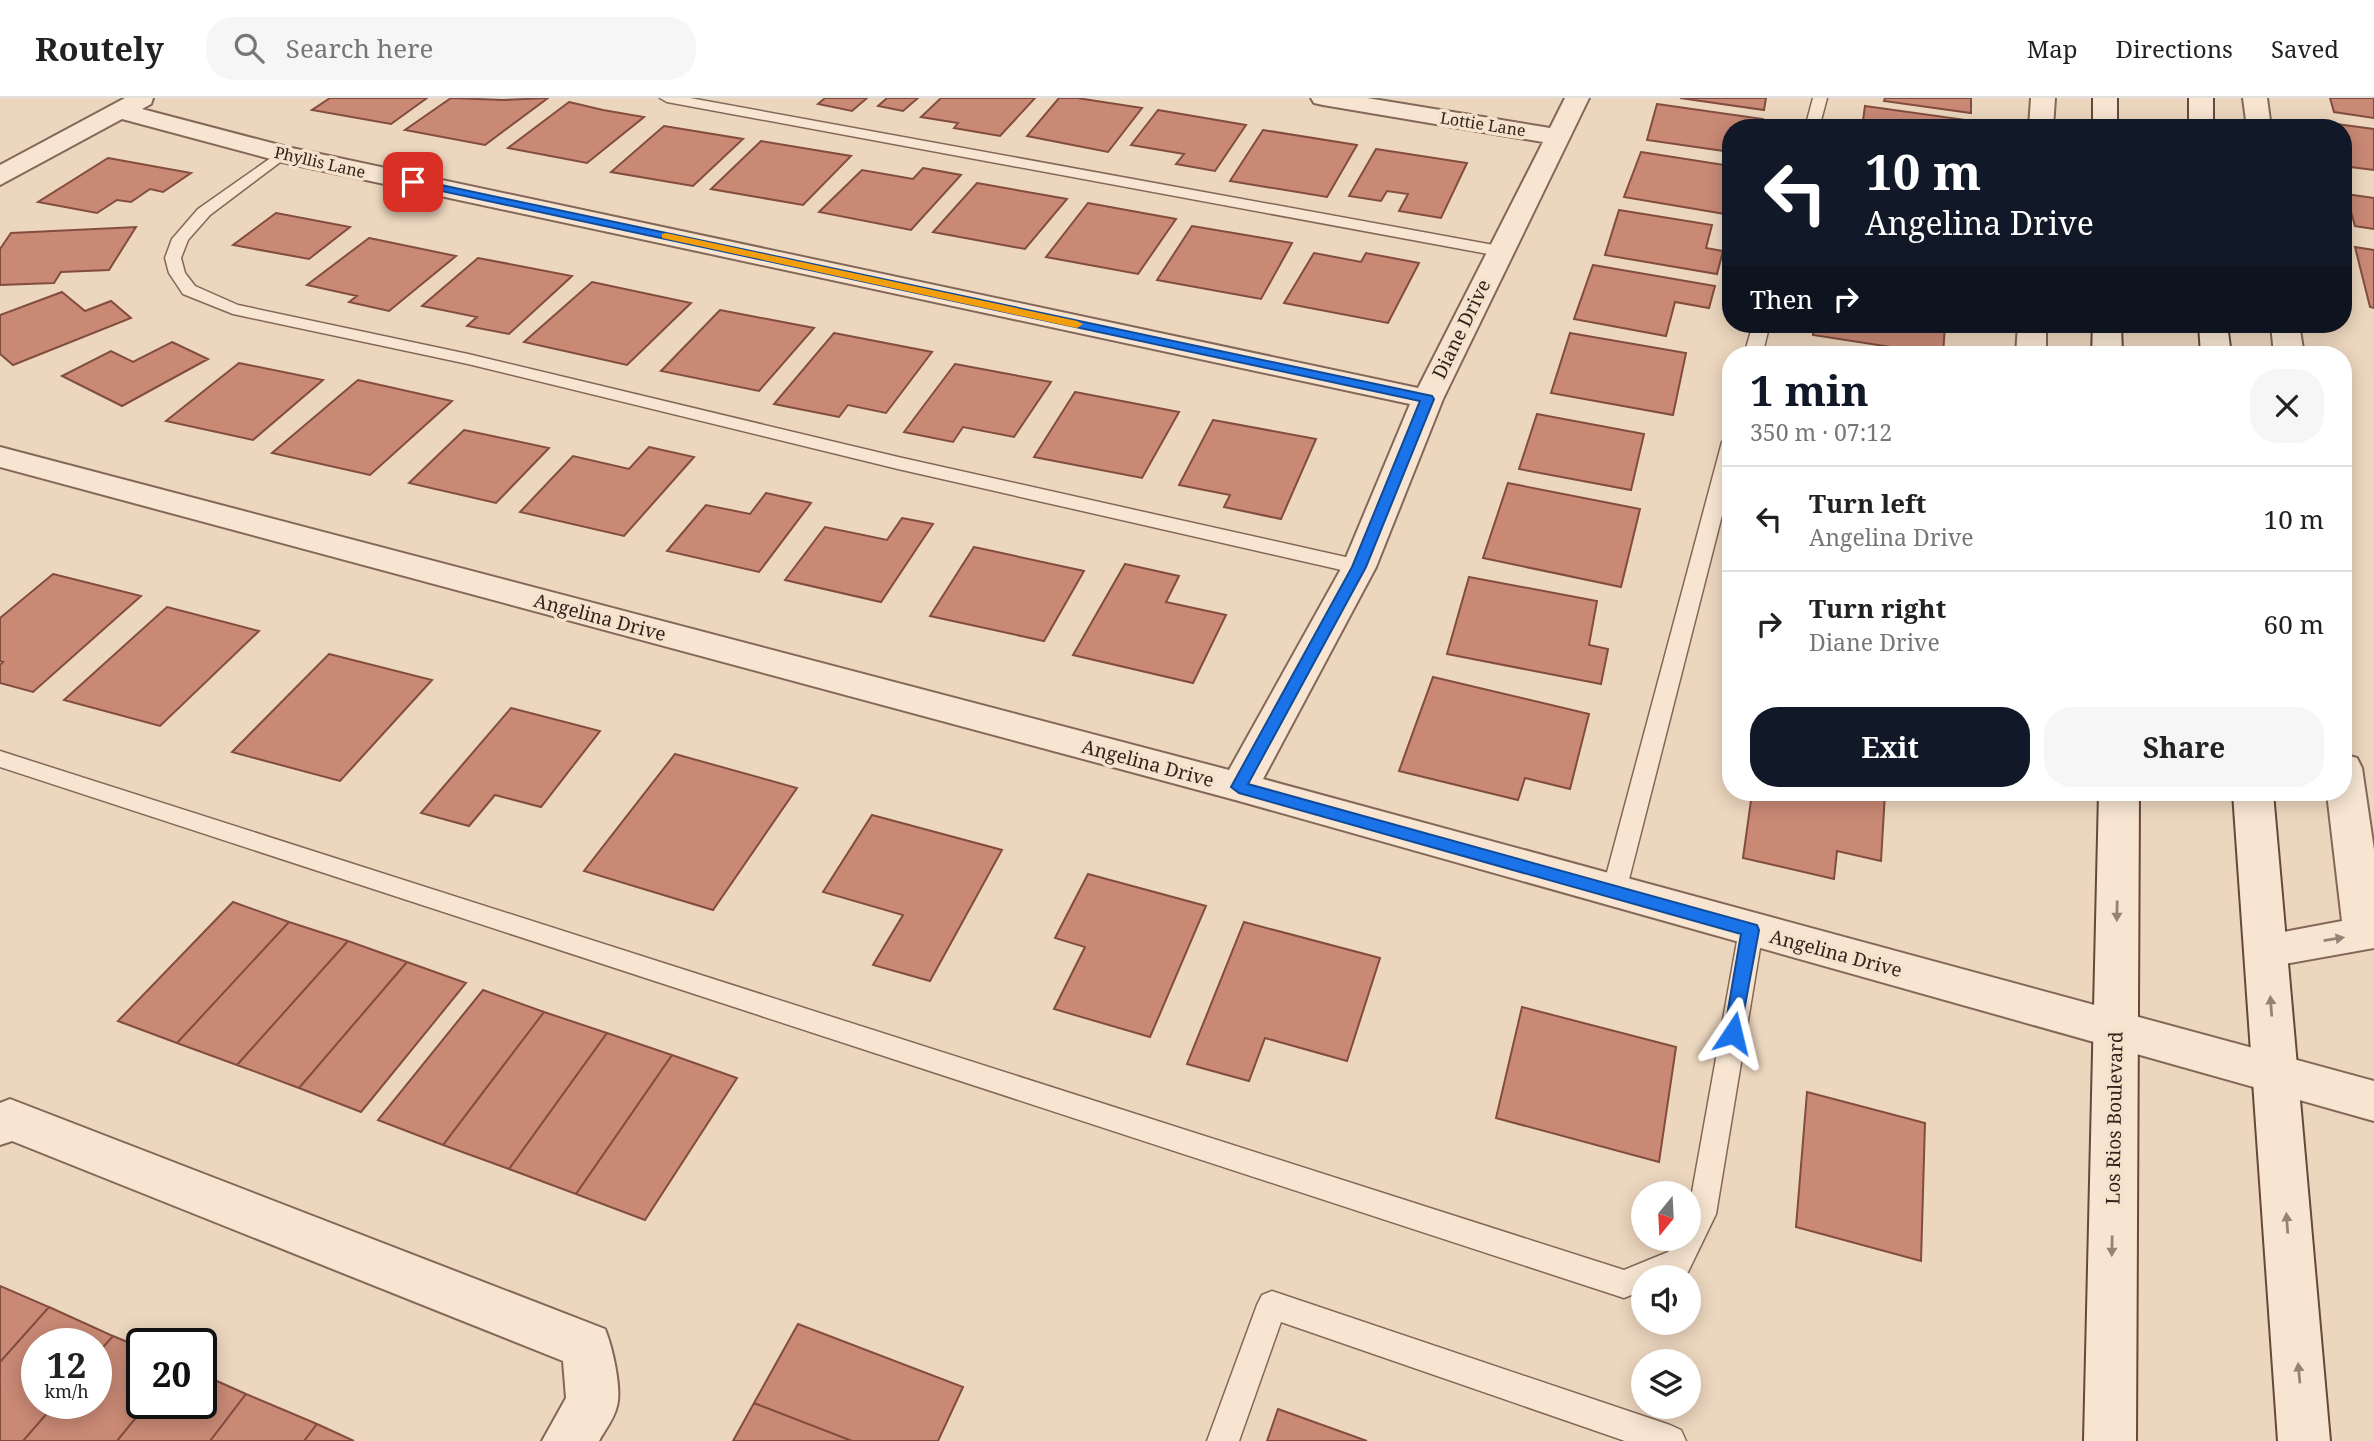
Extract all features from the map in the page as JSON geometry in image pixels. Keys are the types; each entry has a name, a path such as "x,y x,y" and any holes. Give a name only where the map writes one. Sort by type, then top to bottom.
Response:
{"street":[{"path":"0,177 26,159 145,98"},
{"name":"Lottie Lane","path":"1323,98 1560,137"},
{"name":"Diane Drive","path":"1239,787 1359,567 1428,399 1577,98"},
{"path":"2042,119 2043,98"},
{"path":"2105,98 2105,119"},
{"path":"2200,98 2201,119"},
{"path":"2255,98 2258,119"},
{"name":"Phyllis Lane","path":"118,111 182,125 282,154 1428,399"},
{"name":"Angelina Drive","path":"0,457 1239,787 2374,1101"},
{"name":"Los Rios Boulevard","path":"2110,1441 2117,801"},
{"path":"2254,801 2304,1441"},
{"path":"2267,950 2365,933 2347,801"},
{"path":"0,1125 10,1119 587,1346 592,1404 568,1441"}],"lane":[{"path":"667,98 1499,251"},
{"path":"1814,119 1820,98"},
{"path":"282,154 204,212 180,239 173,258 177,273 189,290 233,309 468,359 898,464 1359,567"},
{"path":"1614,891 1722,477"},
{"path":"0,758 1623,1284 1678,1262 1702,1214 1751,930"},
{"path":"1223,1441 1272,1305 1670,1441"}],"building":[{"path":"330,98 427,98 391,124 312,110"},
{"path":"451,98 548,98 485,145 405,130"},
{"path":"825,98 867,98 852,111 818,104"},
{"path":"887,98 918,98 903,111 878,106"},
{"path":"941,98 1035,98 1000,136 954,128 958,123 921,117"},
{"path":"1059,98 1077,98 1142,108 1108,152 1027,136"},
{"path":"1680,98 1766,98 1764,110"},
{"path":"1885,98 1971,98 1971,113 1884,101"},
{"path":"2330,98 2374,98 2374,118 2334,112"},
{"path":"569,102 644,117 587,163 508,148"},
{"path":"1657,104 1763,119 1722,119 1722,151 1647,140"},
{"path":"1865,106 1959,119 1863,119"},
{"path":"1158,110 1246,125 1215,171 1176,164 1184,154 1131,145"},
{"path":"664,126 743,139 693,186 611,172"},
{"path":"2352,126 2374,129 2374,170 2352,167"},
{"path":"1263,130 1357,145 1327,197 1230,181"},
{"path":"761,141 851,156 803,205 711,189"},
{"path":"1376,149 1467,163 1441,218 1399,211 1408,194 1387,191 1381,201 1349,196"},
{"path":"1641,152 1722,165 1722,213 1624,197"},
{"path":"108,158 191,173 163,192 150,189 131,202 117,200 97,213 38,202"},
{"path":"923,168 961,175 911,230 819,212 862,170 913,179"},
{"path":"977,183 1067,199 1025,249 933,232"},
{"path":"2352,195 2374,198 2374,229 2355,226"},
{"path":"1088,203 1176,219 1138,274 1046,257"},
{"path":"1619,210 1712,225 1706,248 1722,251 1717,274 1605,255"},
{"path":"276,213 350,227 309,259 233,245"},
{"path":"1192,226 1292,243 1261,299 1157,280"},
{"path":"136,227 109,270 61,272 54,283 0,285 0,249 11,233"},
{"path":"369,238 456,256 389,311 349,302 357,296 307,285"},
{"path":"2355,247 2374,250 2374,308 2370,307"},
{"path":"1314,253 1361,262 1366,253 1419,263 1388,323 1284,303"},
{"path":"478,258 572,276 509,334 467,326 477,317 422,306"},
{"path":"1593,265 1715,286 1709,308 1675,302 1666,336 1574,319"},
{"path":"592,282 691,303 627,365 524,342"},
{"path":"62,292 85,311 111,301 131,318 13,365 0,354 0,315"},
{"path":"720,310 814,328 759,391 661,371"},
{"path":"834,333 932,352 886,413 848,405 839,417 774,404"},
{"path":"1570,333 1686,353 1673,415 1551,393"},
{"path":"1944,333 1944,346 1884,346 1813,335"},
{"path":"172,342 208,359 122,406 62,376 111,351 133,362"},
{"path":"239,363 323,380 253,440 166,421"},
{"path":"955,364 1051,382 1014,437 963,427 953,442 904,432"},
{"path":"358,380 452,401 370,475 272,453"},
{"path":"1075,392 1179,412 1142,478 1034,457"},
{"path":"1537,414 1644,434 1631,490 1519,469"},
{"path":"1213,420 1316,439 1281,519 1224,507 1230,495 1179,485"},
{"path":"464,430 549,448 496,503 409,483"},
{"path":"649,447 694,457 624,536 520,512 573,456 629,469"},
{"path":"1508,483 1640,509 1621,587 1483,558"},
{"path":"766,493 811,503 759,572 667,551 706,505 750,514"},
{"path":"902,518 933,524 881,602 785,580 825,527 887,540"},
{"path":"974,547 1084,571 1044,641 930,616"},
{"path":"1125,564 1179,576 1166,602 1226,615 1193,683 1073,655"},
{"path":"53,574 141,596 33,692 0,683 0,665 3,662 0,661 0,618"},
{"path":"1469,577 1597,601 1589,645 1608,649 1601,684 1447,654"},
{"path":"167,607 259,631 160,726 64,700"},
{"path":"329,654 432,680 340,781 232,752"},
{"path":"1433,677 1589,714 1570,789 1525,778 1518,800 1399,771"},
{"path":"511,708 600,731 541,807 495,795 469,826 421,813"},
{"path":"675,754 797,788 713,910 584,871"},
{"path":"1751,801 1885,801 1881,861 1837,851 1834,879 1743,858"},
{"path":"872,815 1002,850 930,981 873,965 903,915 823,892"},
{"path":"1088,874 1206,906 1150,1037 1054,1009 1085,947 1055,938"},
{"path":"233,902 289,922 177,1043 118,1021"},
{"path":"289,922 348,941 237,1065 177,1043"},
{"path":"1244,922 1380,958 1347,1061 1265,1038 1249,1081 1187,1064"},
{"path":"348,941 407,962 299,1088 237,1065"},
{"path":"407,962 466,983 361,1112 299,1088"},
{"path":"483,990 544,1012 443,1145 378,1120"},
{"path":"1522,1007 1676,1047 1659,1162 1496,1118"},
{"path":"544,1012 607,1033 509,1169 443,1145"},
{"path":"607,1033 672,1055 576,1194 509,1169"},
{"path":"672,1055 737,1078 645,1220 576,1194"},
{"path":"1807,1092 1925,1123 1921,1261 1796,1227"},
{"path":"0,1286 49,1307 30,1328 21,1328 21,1338 0,1362"},
{"path":"49,1307 95,1328 30,1328"},
{"path":"798,1324 963,1387 938,1441 852,1441 754,1403"},
{"path":"112,1337 126,1341 126,1419 135,1419 117,1441 23,1441 42,1419 112,1419"},
{"path":"21,1338 21,1419 42,1419 23,1441 0,1441 0,1362"},
{"path":"217,1381 246,1394 210,1441 117,1441 135,1419 217,1419"},
{"path":"246,1394 317,1424 304,1441 210,1441"},
{"path":"754,1403 852,1441 733,1441"},
{"path":"1278,1409 1367,1441 1267,1441"},
{"path":"317,1424 354,1441 304,1441"}],"slow traffic":[{"path":"666,236 1077,324"}],"route":[{"path":"413,182 1428,399 1359,567 1239,787 1751,930 1733,1033"}]}
